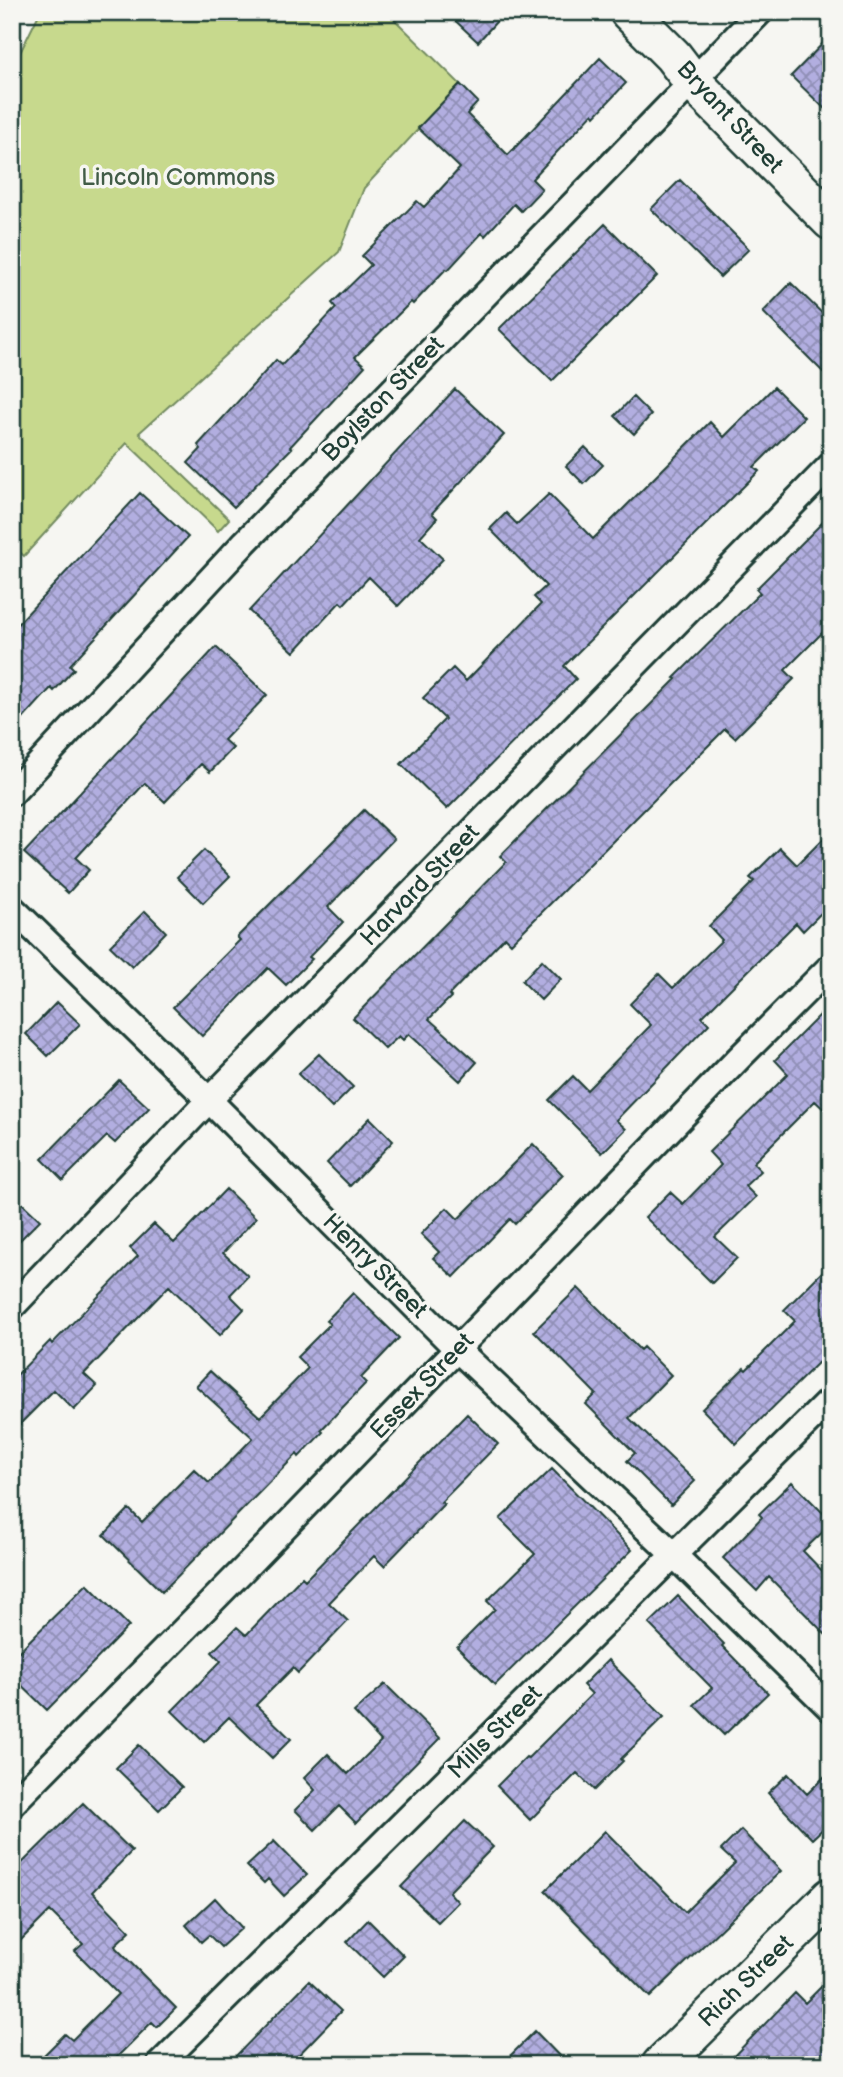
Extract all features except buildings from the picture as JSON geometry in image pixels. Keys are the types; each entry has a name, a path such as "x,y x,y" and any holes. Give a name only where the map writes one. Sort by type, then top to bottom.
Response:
{"main road":[{"name":"Bryant Street","path":"629,12 673,56 692,81 831,221"},
{"name":"Rich Street","path":"661,2065 831,1897"}],"street":[{"name":"Boylston Street","path":"12,793 245,542 760,12"},
{"name":"Harvard Street","path":"12,1307 209,1100 831,466"},
{"name":"Henry Street","path":"12,908 209,1100 457,1349 831,1709"},
{"name":"Essex Street","path":"12,1804 739,1058 831,967"},
{"name":"Mills Street","path":"159,2065 831,1399"}],"green space":[{"name":"Lincoln Commons","path":"40,12 387,12 460,84 364,188 339,252 139,433 229,519 218,531 127,443 24,556 12,545 12,69"}]}
